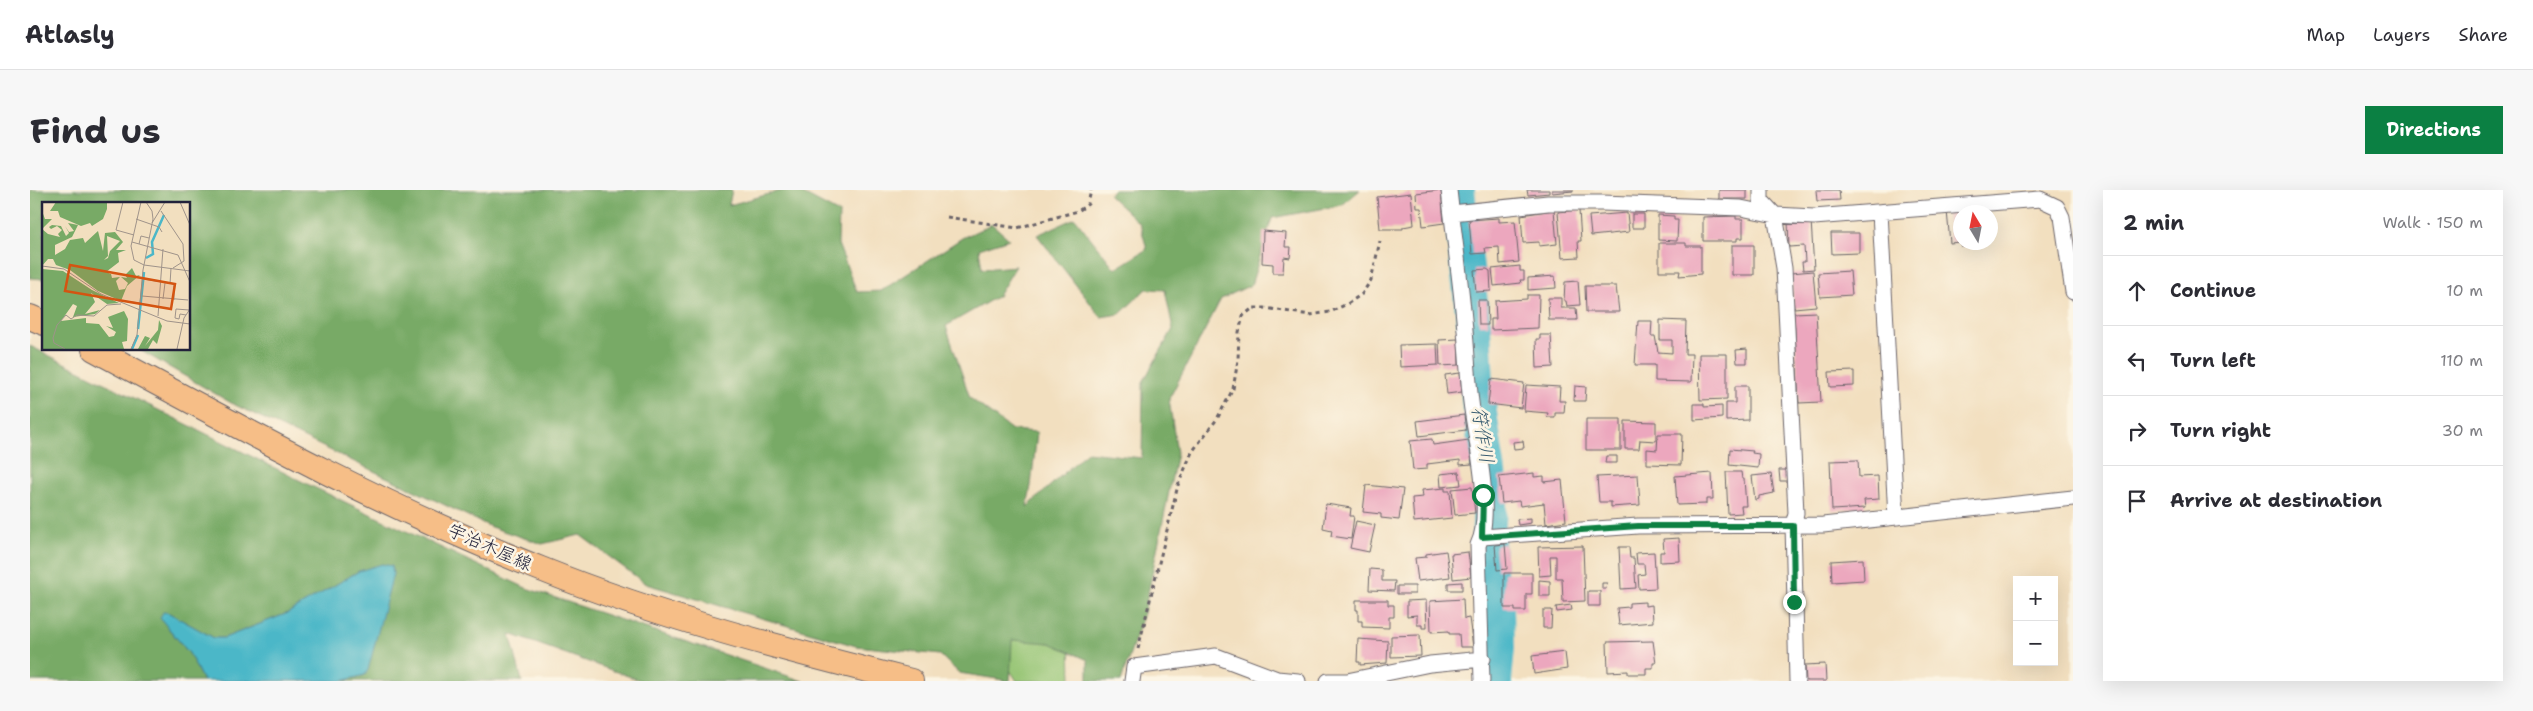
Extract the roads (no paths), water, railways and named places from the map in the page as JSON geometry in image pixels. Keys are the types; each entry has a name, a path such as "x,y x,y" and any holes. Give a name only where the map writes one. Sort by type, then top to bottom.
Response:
{"main road":[{"path":"30,317 42,322"},
{"name":"宇治木屋線","path":"96,350 354,487 540,570 626,601 722,630 911,681"}],"street":[{"path":"1449,190 1465,330 1470,401 1482,475 1483,537 1478,545 1478,605 1483,659 1482,681"},
{"path":"1760,190 1761,200 1775,215 1784,268 1796,513 1793,526 1797,681"},
{"path":"1452,213 1548,203 1602,203 1740,208 1775,215 1814,218 1880,212 1962,197 2040,199 2058,207 2062,217 2073,292"},
{"path":"1880,212 1896,517"},
{"path":"1483,537 1506,534 1603,530 1638,526 1793,526 2073,498"},
{"path":"1133,674 1216,656 1277,679 1298,681"},
{"path":"1328,681 1347,681 1430,664 1483,659"}],"water":[{"path":"382,564 392,566 393,574 368,670 365,675 342,681 203,681 189,653 160,618 163,612 169,613 214,638 224,638 288,613 359,571"}],"waterway":[{"name":"符作川","path":"1458,190 1474,328 1478,399 1491,486 1488,543 1491,583 1497,606 1498,648 1495,681"}]}
